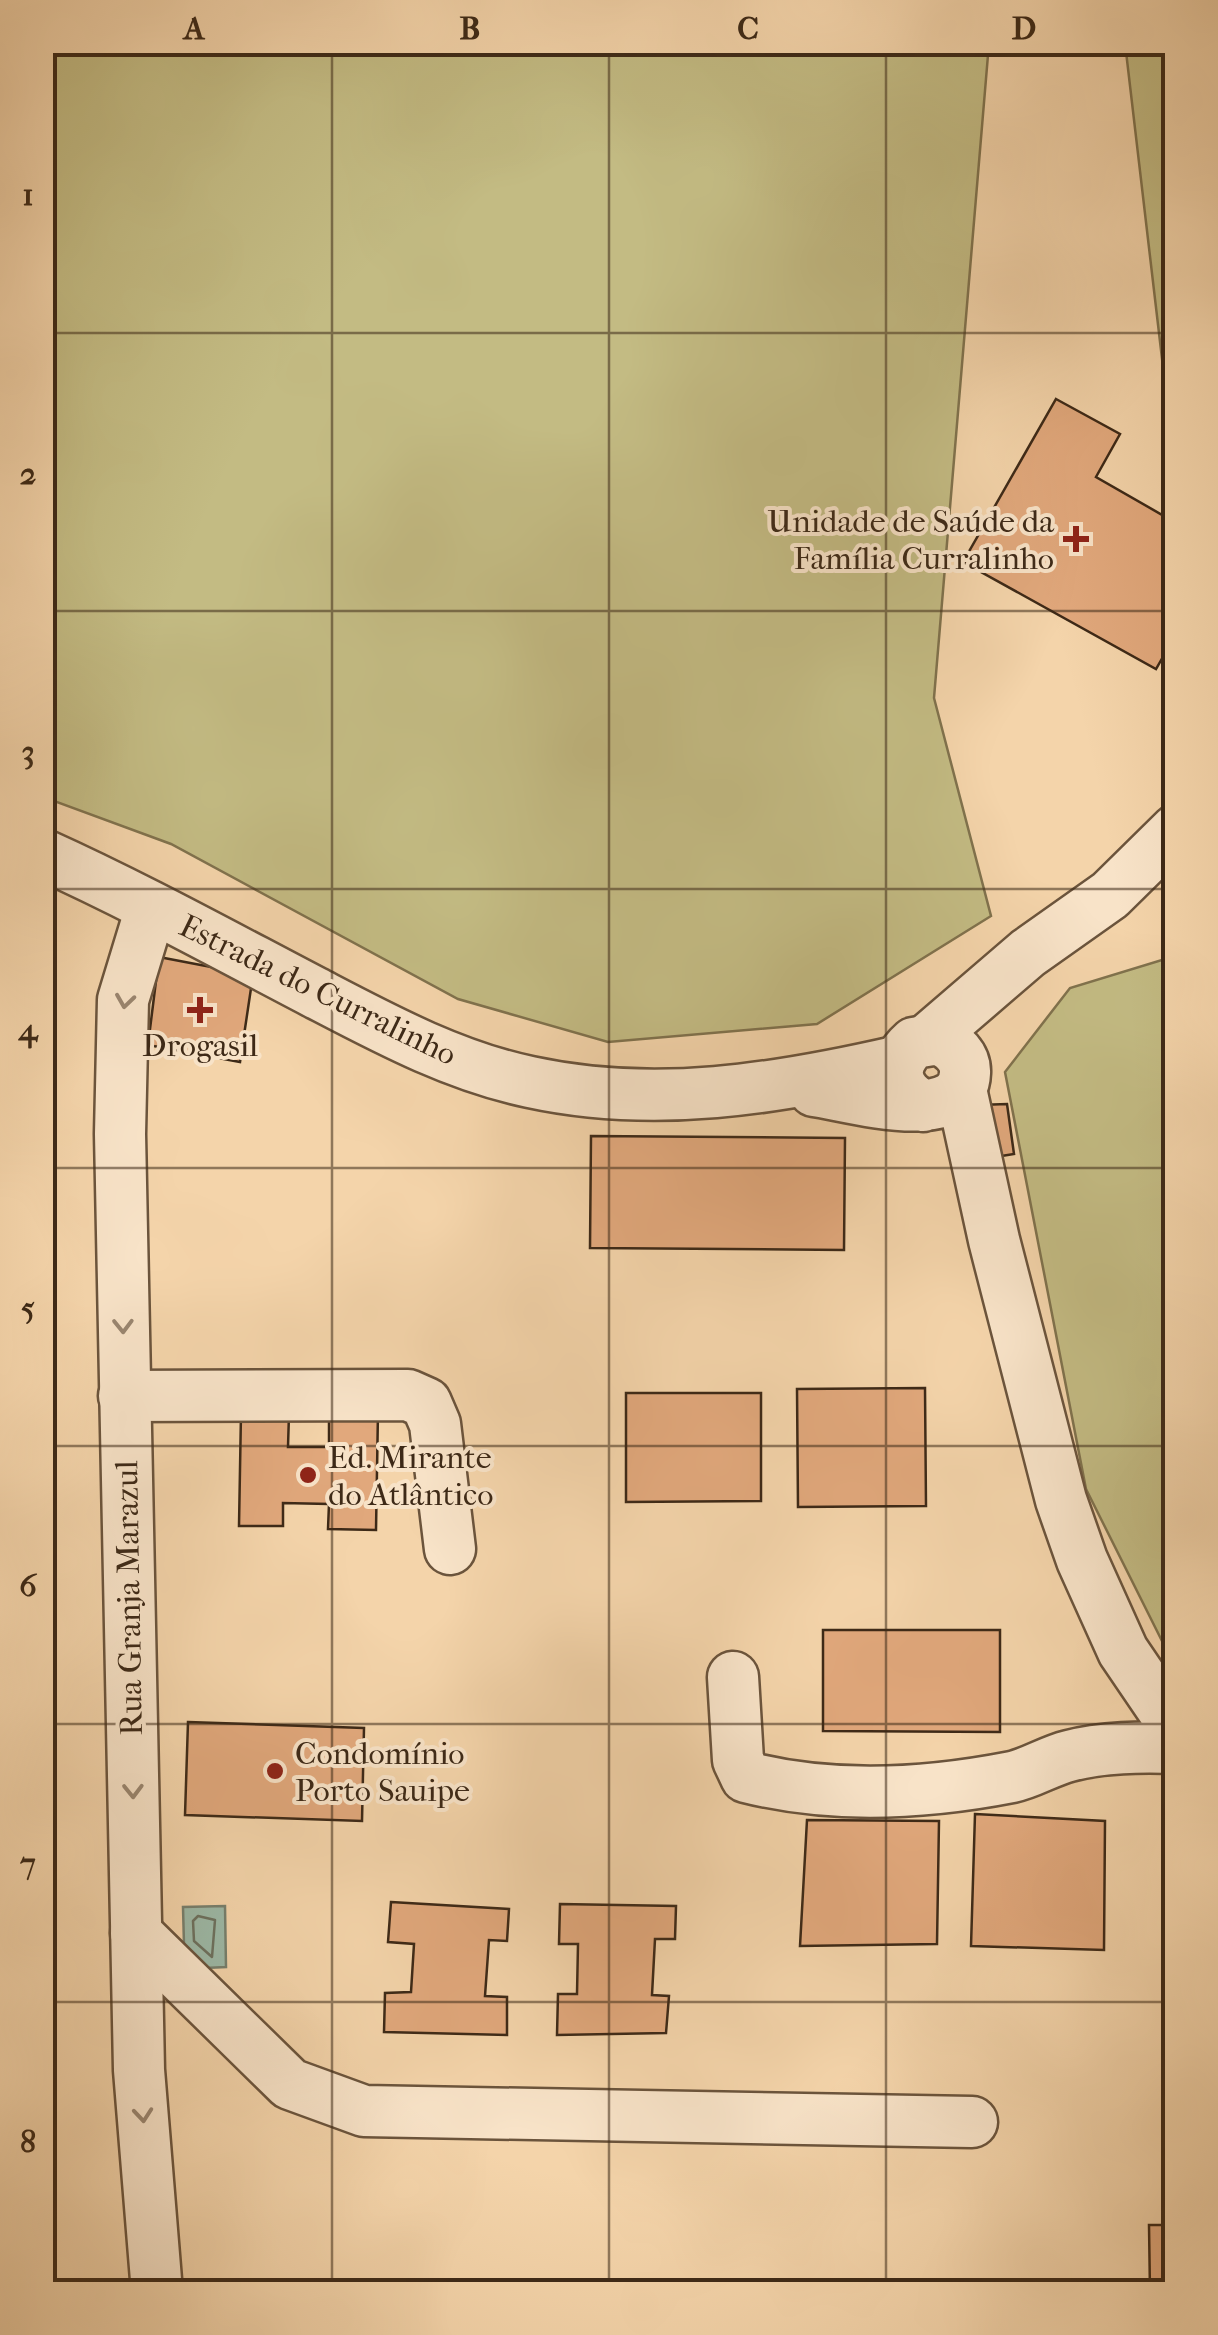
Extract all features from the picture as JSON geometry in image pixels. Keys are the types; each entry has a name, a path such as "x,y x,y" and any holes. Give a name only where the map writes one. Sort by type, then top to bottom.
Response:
{"street":[{"name":"Estrada do Curralinho","path":"784,1087 913,1050 1028,953 1110,895 1176,830"},
{"name":"Estrada do Curralinho","path":"42,854 408,1041 530,1082 598,1093 784,1087 943,1097 1028,953"},
{"name":"Rua Granja Marazul","path":"151,908 123,1000 120,1134 139,2070 157,2292"},
{"path":"913,1050 898,1084 907,1098 943,1097 994,1240 1061,1500 1082,1560 1123,1651 1176,1729"},
{"path":"124,1396 408,1395 426,1403 435,1424 450,1549"},
{"path":"733,1677 738,1760 746,1777 775,1784 824,1791 940,1787 1016,1776 1069,1756 1176,1748"},
{"path":"136,1933 290,2084 364,2111 972,2122"}],"shaded area":[{"path":"42,43 989,43 934,698 991,916 817,1024 608,1042 458,999 171,844 43,797"},
{"path":"1125,43 1175,43 1174,461"},
{"path":"1176,956 1175,1667 1086,1489 1005,1072 1070,988"}],"water":[{"path":"225,1906 226,1967 205,1968 184,1945 183,1907"}],"building":[{"name":"Unidade de Saúde da Família Curralinho","path":"1056,399 1120,434 1096,477 1164,516 1176,499 1176,634 1156,669 963,562"},
{"name":"Drogasil","path":"159,957 253,975 240,1062 148,1045"},
{"path":"1007,1104 1014,1154 989,1158 979,1105"},
{"path":"591,1136 845,1138 844,1250 590,1248"},
{"path":"925,1388 926,1506 798,1507 797,1389"},
{"path":"626,1393 761,1393 761,1501 626,1502"},
{"name":"Ed. Mirante do Atlântico","path":"329,1410 378,1411 376,1530 328,1529 329,1504 283,1503 283,1526 239,1526 241,1413 289,1414 288,1447 329,1447"},
{"path":"823,1630 1000,1630 1000,1732 823,1731"},
{"name":"Condomínio Porto Sauipe","path":"188,1722 364,1728 362,1821 185,1815"},
{"path":"975,1814 1105,1821 1104,1950 971,1946"},
{"path":"807,1820 939,1821 937,1944 800,1946"},
{"path":"391,1902 509,1909 507,1941 489,1940 485,1996 507,1997 507,2035 384,2032 385,1993 411,1992 414,1944 388,1942"},
{"path":"560,1904 676,1906 675,1939 655,1939 652,1995 669,1996 666,2033 557,2035 558,1994 577,1994 578,1944 559,1944"},
{"path":"1149,2225 1176,2225 1176,2292 1150,2292"}],"place":[{"name":"Unidade de Saúde da Família Curralinho","path":"1076,539"},
{"name":"Drogasil","path":"200,1010"},
{"name":"Ed. Mirante do Atlântico","path":"308,1475"},
{"name":"Condomínio Porto Sauipe","path":"275,1771"}]}
